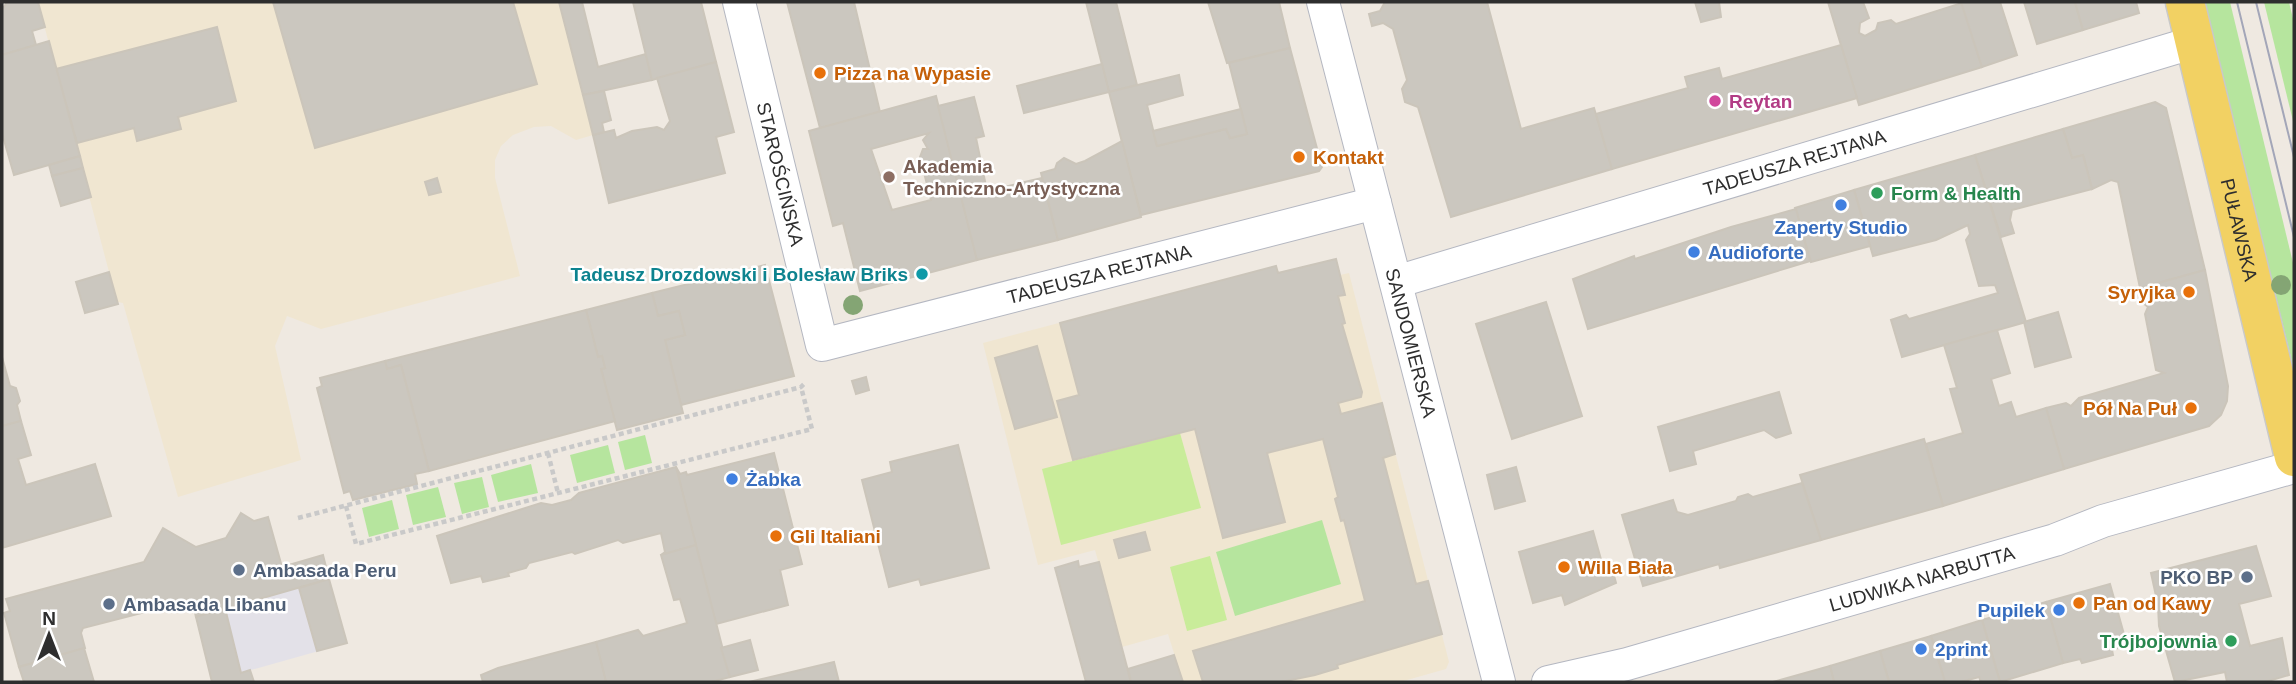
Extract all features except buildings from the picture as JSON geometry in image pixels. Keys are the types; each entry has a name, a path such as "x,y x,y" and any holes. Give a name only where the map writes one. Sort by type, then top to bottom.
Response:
{"main road":[{"name":"PUŁAWSKA","path":"2185,2 2294,457"}],"street":[{"name":"STAROŚCIŃSKA","path":"739,2 822,345"},
{"name":"SANDOMIERSKA","path":"1323,2 1499,682"},
{"name":"TADEUSZA REJTANA","path":"1396,282 2195,42"},
{"name":"TADEUSZA REJTANA","path":"822,345 1375,203"},
{"name":"LUDWIKA NARBUTTA","path":"1548,682 1627,664 2294,467"}],"path":[{"path":"298,518 803,385 813,429 356,544 346,506"},
{"path":"548,453 558,493"}],"shaded area":[{"path":"38,2 559,2 593,135 576,140 551,126 534,127 513,135 501,146 495,160 495,178 520,276 321,329 287,316 275,346 301,460 178,497 123,303 118,302 109,272"},
{"path":"1336,259 1340,275 1349,273 1449,662 1446,669 1400,682 1183,682 1168,634 1122,647 1095,550 1038,565 983,343 1276,266 1279,273"},
{"path":"329,579 347,643 212,681 196,617"}],"green space":[{"path":"2204,2 2230,2 2294,267 2294,370"},
{"path":"2264,2 2289,2 2294,23 2294,125"},
{"path":"1180,433 1201,508 1061,545 1042,469"},
{"path":"645,435 652,463 625,470 618,442"},
{"path":"608,445 615,473 577,483 570,455"},
{"path":"531,464 538,493 498,502 491,475"},
{"path":"482,477 489,507 462,514 454,483"},
{"path":"438,487 446,517 413,525 406,495"},
{"path":"392,500 399,529 369,537 362,508"},
{"path":"1322,520 1341,584 1235,616 1216,552"},
{"path":"1210,556 1227,620 1187,631 1170,567"}],"tram line":[{"path":"2237,2 2294,237"},
{"path":"2256,2 2294,157"}],"place":[{"name":"Pizza na Wypasie","path":"820,73"},
{"name":"Reytan","path":"1715,101"},
{"name":"Kontakt","path":"1299,157"},
{"name":"Akademia Techniczno-Artystyczna","path":"889,177"},
{"name":"Form & Health","path":"1877,193"},
{"name":"Zaperty Studio","path":"1841,205"},
{"name":"Audioforte","path":"1694,252"},
{"name":"Tadeusz Drozdowski i Bolesław Briks","path":"922,274"},
{"name":"Syryjka","path":"2189,292"},
{"name":"Pół Na Puł","path":"2191,408"},
{"name":"Żabka","path":"732,479"},
{"name":"Gli Italiani","path":"776,536"},
{"name":"Willa Biała","path":"1564,567"},
{"name":"Ambasada Peru","path":"239,570"},
{"name":"PKO BP","path":"2247,577"},
{"name":"Pan od Kawy","path":"2079,603"},
{"name":"Ambasada Libanu","path":"109,604"},
{"name":"Pupilek","path":"2059,610"},
{"name":"Trójbojownia","path":"2231,641"},
{"name":"2print","path":"1921,649"}]}
